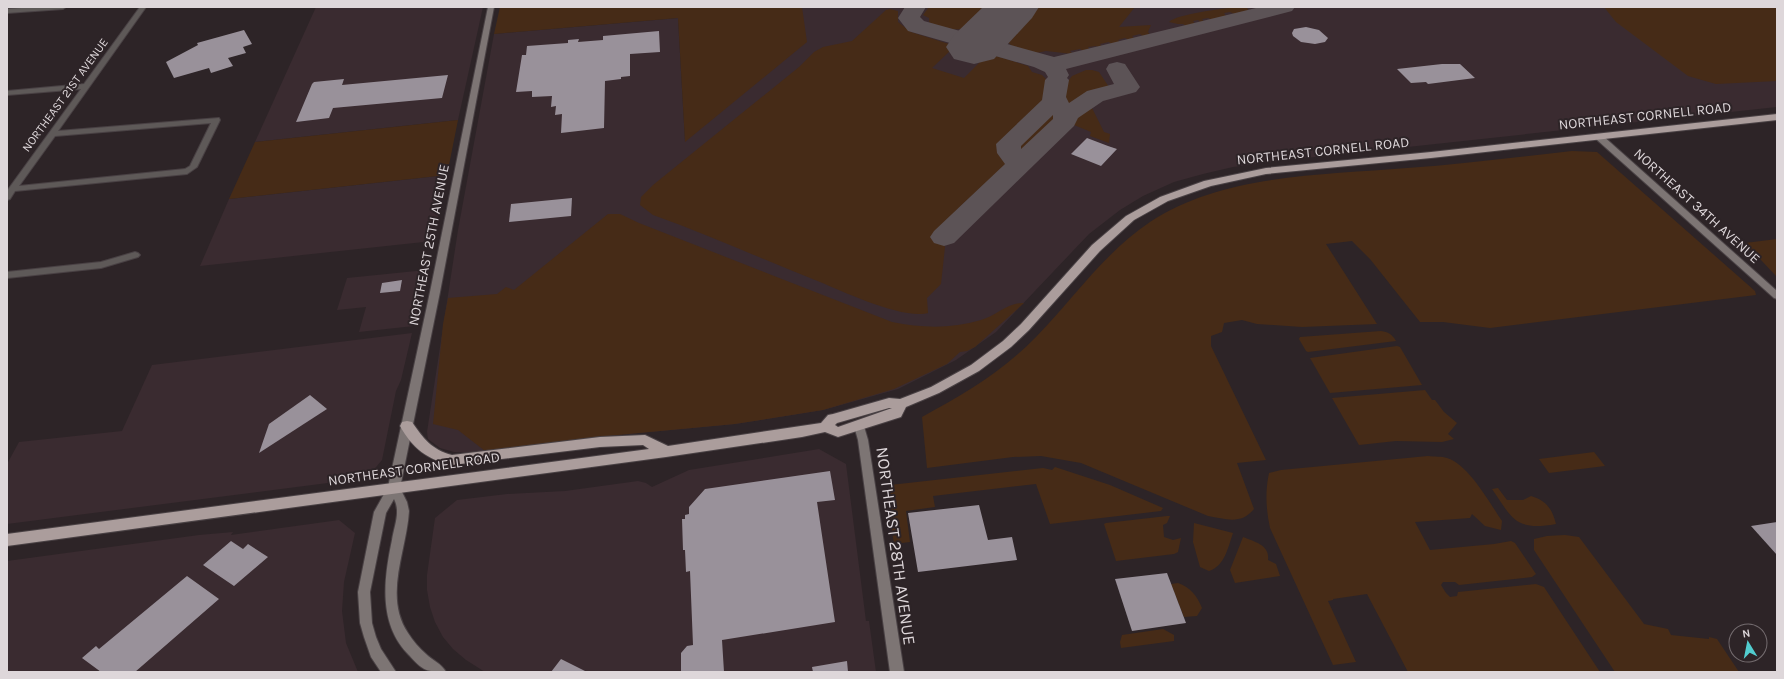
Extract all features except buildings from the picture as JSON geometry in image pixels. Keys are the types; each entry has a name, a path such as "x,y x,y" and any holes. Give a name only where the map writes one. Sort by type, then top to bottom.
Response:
{"highway":[{"name":"NORTHEAST CORNELL ROAD","path":"825,427 833,418 866,411 889,403 901,404 957,379 992,356 1007,344 1038,314 1096,248 1130,218 1146,208 1208,183 1266,171 1777,117"},
{"name":"NORTHEAST CORNELL ROAD","path":"7,540 666,452 825,427 838,432 896,412 901,404"},
{"path":"407,426 425,450 439,458 452,460 615,441 645,440 666,452"}],"main road":[{"name":"NORTHEAST 25TH AVENUE","path":"389,672 376,653 370,637 366,623 364,592 380,512 394,488 436,286 491,7"},
{"name":"NORTHEAST 34TH AVENUE","path":"1599,137 1777,296"},
{"name":"NORTHEAST 28TH AVENUE","path":"859,426 863,440 897,672"},
{"path":"394,488 404,508 392,569 390,588 392,612 395,623 411,648 439,672"}],"street":[{"path":"7,12 63,7"},
{"name":"NORTHEAST 21ST AVENUE","path":"7,197 143,7"},
{"path":"7,93 87,86"},
{"path":"13,189 187,171 193,167 216,120 52,134"},
{"path":"7,275 101,265 135,255"}],"shaded area":[{"path":"316,7 483,7 458,120 255,142"},
{"path":"500,7 802,7 807,42 685,142 678,18 494,34"},
{"path":"802,7 1777,7 1777,107 1287,160 1233,167 1203,174 1174,182 1143,196 1120,210 1089,234 996,332 956,360 898,389 823,410 735,424 607,436 471,453 454,452 440,448 428,439 427,432 458,230 494,34 678,18 685,141"},
{"path":"929,7 992,7 978,20 968,21 966,27 963,29 954,29 942,27 929,22 929,18 923,15"},
{"path":"1033,7 1135,7 1119,27 1151,25 1148,32 1150,35 1144,37 1140,34 1132,36 1135,39 1129,40 1125,38 1118,40 1120,42 1100,44 1102,47 1088,47 1090,50 1083,51 1080,49 1070,51 1073,54 1046,51 1036,53 1012,46 1007,41 1008,37 1015,35 1012,28"},
{"path":"1235,7 1249,7 1247,8 1249,11 1234,14 1230,12 1224,13 1226,16 1213,20 1208,18 1202,19 1204,22 1201,23 1198,20 1193,21 1195,24 1186,26 1183,24 1169,22 1190,14"},
{"path":"1604,7 1777,7 1777,81 1716,84 1688,76 1616,22"},
{"path":"890,9 898,11 898,22 911,32 952,45 952,49 932,68 964,78 985,57 993,55 1028,66 1032,72 1042,75 1049,82 1050,91 1046,103 1005,140 1004,147 1007,160 1006,166 950,217 938,235 945,247 941,284 927,298 928,313 904,313 858,298 716,239 653,215 640,205 641,197 653,185 799,67 814,52 823,47 852,41 886,10"},
{"path":"1086,70 1099,72 1109,87 1090,93 1067,106 1061,98 1063,86 1072,76"},
{"path":"1092,104 1091,106 1104,132 1110,134 1109,143 1090,136 1091,132 1074,125 1072,122 1074,116"},
{"path":"1052,109 1056,114 1056,119 1017,156 1014,149 1016,142"},
{"path":"458,120 447,175 229,199 255,142"},
{"path":"1572,151 1597,152 1755,291 1756,295 1490,328 1443,322 1420,322 1370,259 1352,241 1326,244 1377,324 1302,327 1257,324 1242,320 1224,323 1222,332 1211,336 1211,346 1266,460 1237,463 1254,509 1244,517 1233,520 1208,516 1081,463 1041,456 1013,457 927,468 922,417 968,391 1010,361 1036,337 1118,247 1150,222 1178,206 1209,194 1274,180"},
{"path":"447,175 433,241 200,266 229,199"},
{"path":"608,214 620,214 639,223 892,322 936,327 959,325 987,318 1008,307 1018,303 1024,303 975,347 967,351 960,352 947,364 894,389 823,410 735,424 607,436 485,451 458,430 433,424 443,324 448,298 497,294 506,287 514,290"},
{"path":"1777,239 1777,277 1745,243"},
{"path":"426,270 414,326 359,332 366,307 337,310 347,278"},
{"path":"1381,331 1390,334 1396,341 1308,352 1299,339 1300,337"},
{"path":"412,333 401,380 396,391 382,460 371,473 351,480 7,524 7,464 19,442 122,431 152,365"},
{"path":"1397,346 1400,347 1422,385 1330,393 1310,358"},
{"path":"1425,390 1432,400 1435,400 1444,412 1457,423 1448,434 1454,439 1442,442 1396,441 1359,445 1332,398"},
{"path":"819,449 846,464 866,621 869,621 876,672 485,672 466,660 453,649 443,637 435,622 430,607 427,590 427,575 435,518 457,500 507,494 565,491 638,481 646,483 652,487 689,470"},
{"path":"1594,452 1605,466 1549,473 1539,459"},
{"path":"1428,456 1447,458 1463,468 1478,485 1502,521 1501,530 1485,526 1472,514 1470,518 1415,522 1430,550 1511,541 1515,543 1536,574 1532,577 1459,585 1455,582 1443,582 1441,585 1446,593 1450,597 1457,596 1458,592 1536,584 1544,587 1600,672 1408,672 1367,594 1328,601 1356,662 1333,665 1270,528 1266,500 1269,473 1281,470"},
{"path":"1055,467 1110,485 1163,508 1161,511 1050,524 1036,484 933,496 935,507 906,511 910,542 894,544 886,492 889,490 890,485 1043,468 1052,470"},
{"path":"1498,488 1507,500 1523,500 1531,496 1541,500 1551,510 1556,524 1532,526 1517,521 1505,509 1492,489"},
{"path":"1170,516 1167,523 1163,525 1164,537 1173,540 1181,538 1178,552 1174,554 1116,561 1104,524"},
{"path":"339,520 355,533 344,582 342,611 346,643 358,672 7,672 7,561 199,535 233,532 231,535"},
{"path":"1194,523 1233,533 1225,555 1219,565 1209,571 1200,567 1193,542"},
{"path":"1565,535 1579,537 1644,624 1668,629 1671,635 1709,639 1709,637 1717,639 1728,656 1728,663 1733,663 1739,672 1615,672 1534,550 1534,539 1547,536"},
{"path":"1243,537 1264,547 1267,551 1268,560 1276,564 1280,576 1235,583 1230,570"},
{"path":"1178,583 1193,592 1198,600 1202,608 1197,616 1184,617 1171,584"},
{"path":"1163,629 1174,635 1174,641 1121,648 1120,642 1122,635"}],"taxiway":[{"path":"916,7 910,14 909,18 916,26 1042,62"},
{"path":"1042,62 1054,64 1065,62 1285,7"},
{"path":"1042,62 1054,68 1058,75"},
{"path":"1066,115 1095,96 1128,87 1117,69"},
{"path":"1020,163 1010,153 1009,144 1053,102 1057,80"},
{"path":"1054,97 1057,104 1066,115"},
{"path":"944,237 1065,121 1066,115"}],"runway":[{"path":"974,47 1013,7"}]}
